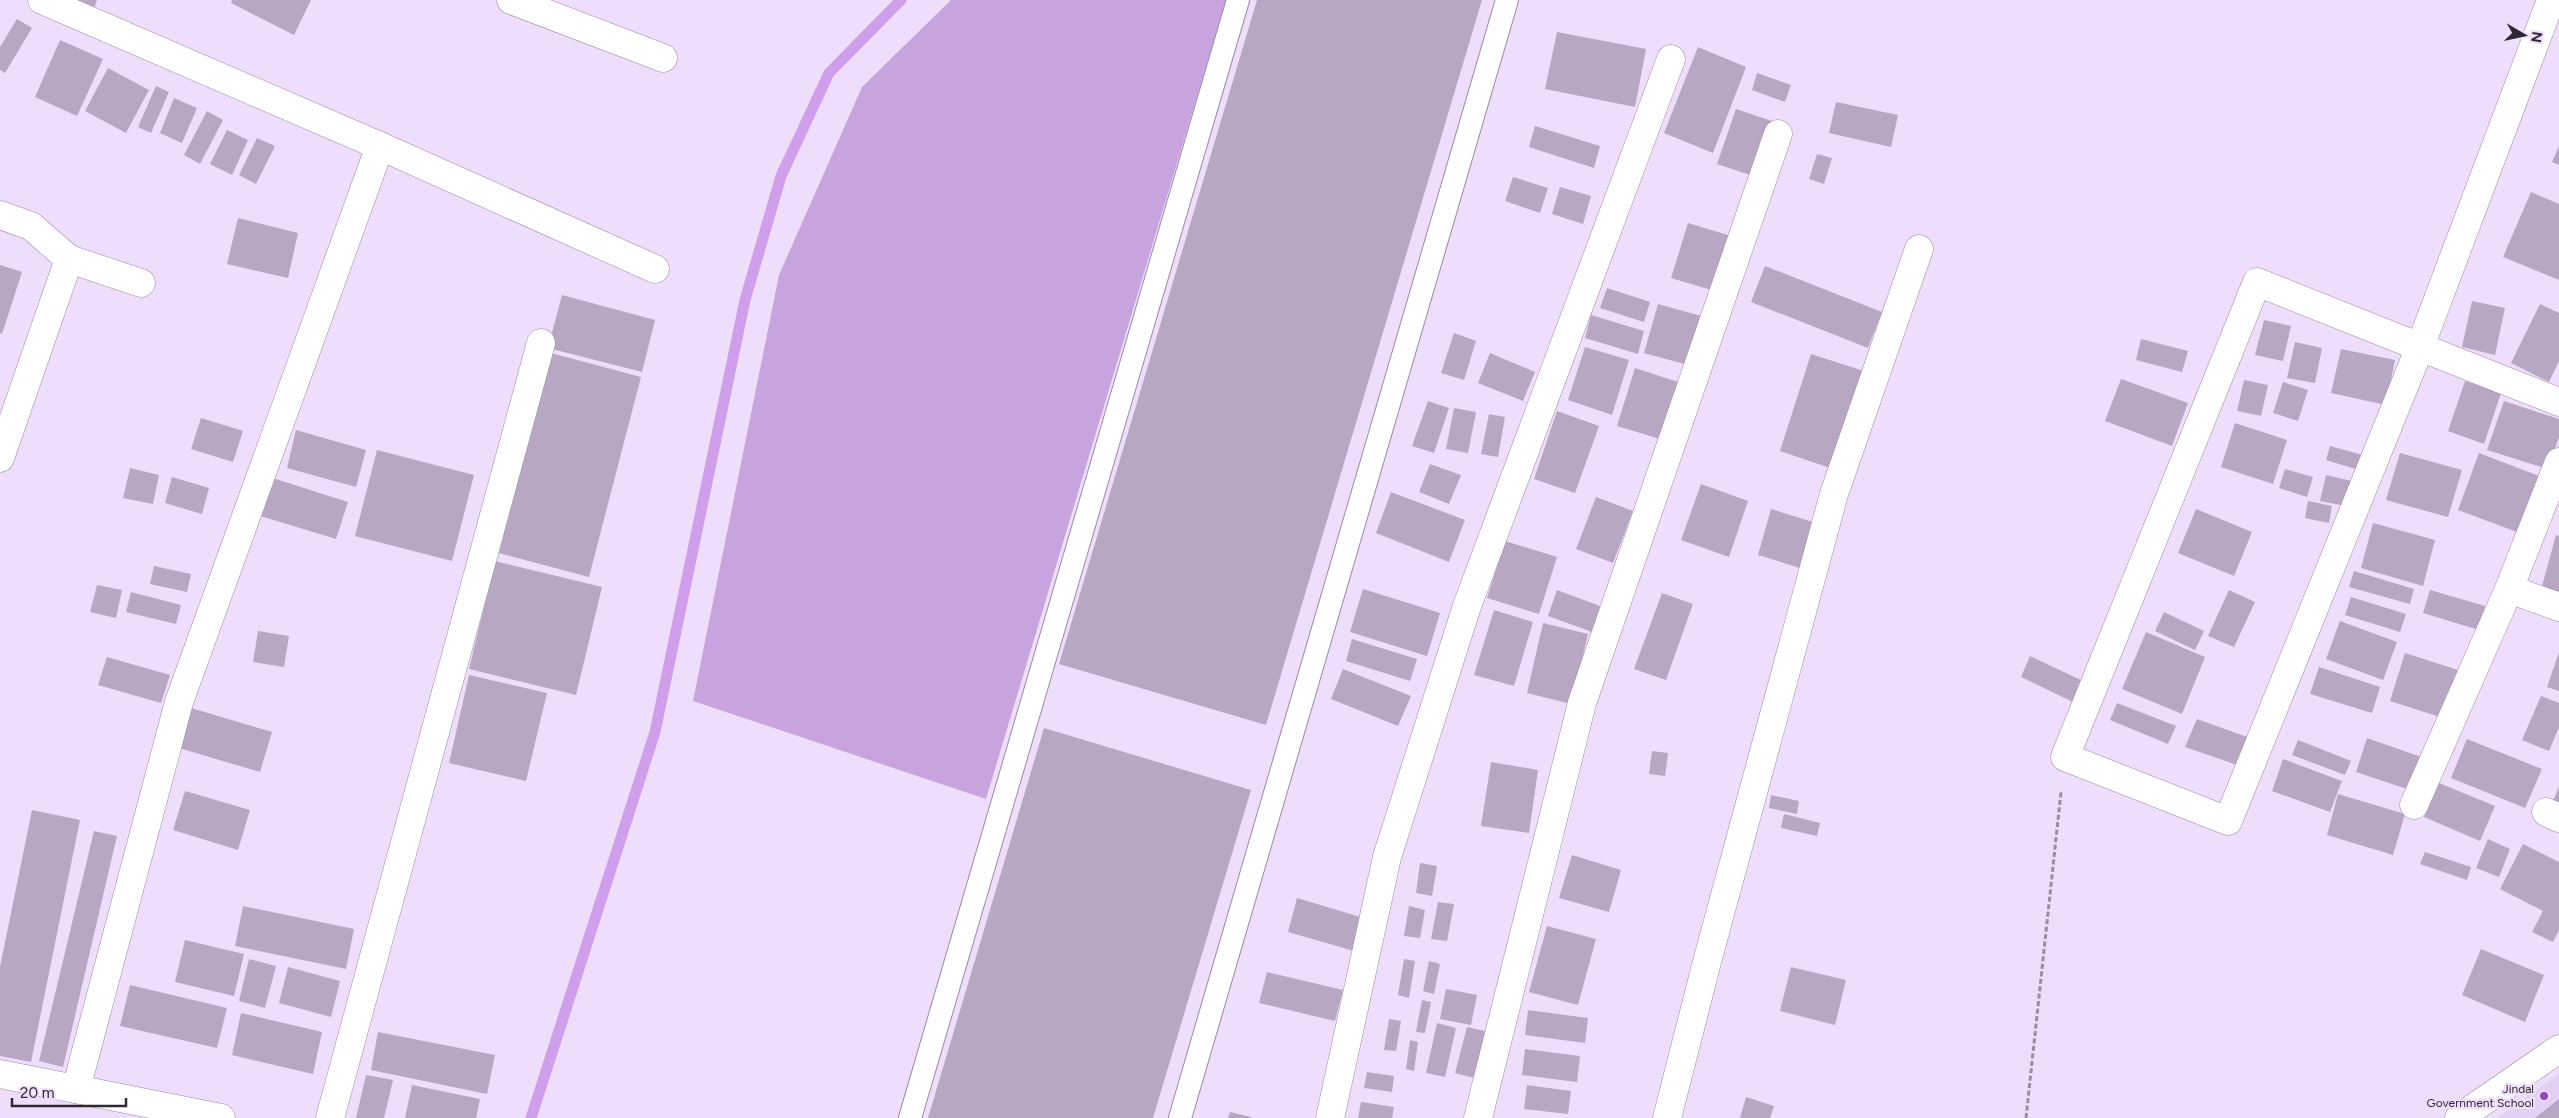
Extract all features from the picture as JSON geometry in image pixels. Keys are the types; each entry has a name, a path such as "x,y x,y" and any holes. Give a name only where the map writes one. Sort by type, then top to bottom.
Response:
{"street":[{"path":"42,0 380,146 655,269"},
{"path":"511,0 663,58"},
{"path":"2551,0 2420,348 2228,821 2065,757 2257,282 2420,348 2559,402"},
{"path":"1330,1118 1387,857 1467,606 1671,59"},
{"path":"1478,1118 1582,703 1778,134"},
{"path":"76,1089 179,702 380,146"},
{"path":"0,215 31,226 69,259 141,283"},
{"path":"1667,1118 1710,949 1834,494 1918,249"},
{"path":"0,458 69,259"},
{"path":"330,1118 542,343"},
{"path":"2414,805 2509,589 2559,462"},
{"path":"2509,589 2559,608"},
{"path":"2459,1118 2559,1049"},
{"path":"0,1074 221,1118"}],"lane":[{"path":"910,1118 1238,0"},
{"path":"1180,1118 1507,0"}],"path":[{"path":"2026,1118 2065,757"}],"shaded area":[{"path":"951,0 1226,0 986,799 693,701 779,275 862,87"},
{"name":"Jindal Government School","path":"2559,1074 2559,1118 2497,1118"}],"building":[{"path":"71,0 97,0 90,20"},
{"path":"232,0 311,0 294,35 231,3"},
{"path":"1257,0 1482,0 1266,725 1059,664"},
{"path":"17,19 32,28 5,73 0,70 0,47"},
{"path":"1557,32 1646,49 1635,107 1545,89"},
{"path":"60,40 103,59 77,116 35,97"},
{"path":"1698,47 1746,67 1713,153 1664,133"},
{"path":"108,68 149,90 126,133 85,111"},
{"path":"1757,73 1791,85 1785,102 1752,90"},
{"path":"156,86 169,92 151,133 138,127"},
{"path":"174,98 197,108 182,143 160,133"},
{"path":"1836,102 1898,115 1891,147 1829,133"},
{"path":"1736,109 1778,123 1759,178 1717,164"},
{"path":"207,111 223,120 200,164 184,155"},
{"path":"1535,126 1600,146 1594,168 1529,147"},
{"path":"227,130 248,140 232,175 210,164"},
{"path":"257,138 275,146 256,184 239,175"},
{"path":"2559,146 2559,165 2552,162"},
{"path":"1817,154 1832,158 1824,184 1809,179"},
{"path":"1513,177 1548,188 1540,213 1505,201"},
{"path":"1560,187 1591,196 1583,224 1552,214"},
{"path":"2531,192 2559,204 2559,280 2503,257"},
{"path":"238,218 298,233 288,278 227,264"},
{"path":"1688,223 1738,238 1721,293 1671,278"},
{"path":"0,265 22,272 2,334 0,333"},
{"path":"1765,266 1882,312 1868,348 1751,302"},
{"path":"1607,288 1650,302 1644,322 1600,308"},
{"path":"562,295 655,320 642,372 548,348"},
{"path":"2472,301 2505,308 2495,355 2462,347"},
{"path":"1658,304 1701,316 1688,365 1644,353"},
{"path":"2540,304 2559,313 2559,361 2549,382 2511,363"},
{"path":"1591,315 1644,331 1638,354 1585,338"},
{"path":"2264,320 2291,326 2283,361 2255,355"},
{"path":"1454,333 1476,341 1464,380 1441,373"},
{"path":"2141,339 2188,351 2182,372 2136,360"},
{"path":"2295,342 2322,348 2315,383 2287,378"},
{"path":"1585,347 1629,360 1612,415 1568,400"},
{"path":"2341,349 2395,360 2386,405 2331,393"},
{"path":"551,353 641,377 589,577 499,553"},
{"path":"1490,353 1535,372 1523,401 1478,383"},
{"path":"1811,354 1870,373 1839,471 1780,451"},
{"path":"1635,368 1678,382 1660,439 1617,426"},
{"path":"2121,379 2188,403 2172,446 2105,421"},
{"path":"2244,380 2268,385 2261,416 2237,411"},
{"path":"2465,381 2501,393 2484,444 2448,431"},
{"path":"2283,382 2308,390 2298,421 2273,413"},
{"path":"1428,401 1449,408 1434,453 1412,446"},
{"path":"2504,401 2559,419 2559,437 2548,469 2487,450"},
{"path":"1454,408 1476,412 1468,453 1446,449"},
{"path":"1557,411 1599,426 1575,493 1534,479"},
{"path":"1489,414 1505,417 1498,457 1481,454"},
{"path":"201,418 243,431 233,462 191,449"},
{"path":"2235,423 2287,440 2273,484 2221,467"},
{"path":"296,430 366,450 356,487 287,468"},
{"path":"2330,446 2363,455 2359,470 2326,460"},
{"path":"377,450 474,475 452,561 355,536"},
{"path":"2400,453 2462,470 2448,517 2386,500"},
{"path":"2479,453 2539,476 2517,532 2458,510"},
{"path":"1430,464 1461,475 1449,504 1419,492"},
{"path":"130,468 159,475 153,504 123,498"},
{"path":"2285,469 2313,477 2307,497 2279,488"},
{"path":"263,475 348,502 336,539 251,513"},
{"path":"2326,475 2352,481 2346,506 2320,501"},
{"path":"172,477 209,488 202,514 165,503"},
{"path":"1701,484 1748,501 1729,557 1681,540"},
{"path":"1391,492 1465,520 1449,562 1376,533"},
{"path":"1596,497 1633,511 1613,563 1576,549"},
{"path":"2308,501 2332,506 2329,523 2305,518"},
{"path":"1771,509 1816,523 1803,569 1758,555"},
{"path":"2196,509 2252,532 2234,576 2178,553"},
{"path":"2373,523 2435,540 2423,586 2361,568"},
{"path":"2556,535 2559,536 2559,595 2541,590"},
{"path":"1505,541 1557,557 1539,614 1487,598"},
{"path":"495,561 602,587 576,695 469,669"},
{"path":"154,566 191,574 187,592 150,584"},
{"path":"2354,571 2414,589 2410,604 2349,587"},
{"path":"97,585 122,590 116,618 90,612"},
{"path":"1363,589 1440,613 1427,656 1350,632"},
{"path":"1557,590 1600,606 1592,632 1548,616"},
{"path":"2229,590 2255,602 2234,647 2208,636"},
{"path":"2430,590 2485,606 2479,630 2423,613"},
{"path":"131,592 181,605 176,624 126,612"},
{"path":"1662,593 1693,604 1666,680 1634,669"},
{"path":"2351,597 2406,614 2400,632 2345,615"},
{"path":"1494,610 1533,622 1514,686 1474,675"},
{"path":"2164,612 2204,631 2195,650 2155,631"},
{"path":"2340,621 2397,642 2383,680 2326,659"},
{"path":"1543,623 1588,634 1571,704 1527,693"},
{"path":"258,631 289,636 284,667 253,662"},
{"path":"2146,632 2205,657 2182,714 2122,689"},
{"path":"1352,639 1417,659 1410,681 1346,661"},
{"path":"2559,652 2559,691 2547,687"},
{"path":"2405,653 2458,670 2443,718 2390,701"},
{"path":"2030,656 2085,682 2075,703 2021,677"},
{"path":"107,657 170,675 161,703 98,685"},
{"path":"2319,667 2380,687 2372,713 2310,694"},
{"path":"1343,669 1411,696 1398,726 1331,699"},
{"path":"469,675 547,693 526,781 449,763"},
{"path":"2541,696 2559,703 2559,727 2549,751 2522,740"},
{"path":"2117,703 2176,726 2168,744 2110,720"},
{"path":"191,708 272,732 260,772 179,748"},
{"path":"2197,719 2250,738 2240,766 2185,747"},
{"path":"1044,728 1251,790 1153,1118 928,1118"},
{"path":"2367,738 2427,759 2416,792 2356,772"},
{"path":"2467,739 2542,769 2525,808 2451,778"},
{"path":"2298,740 2351,761 2345,775 2292,755"},
{"path":"1652,751 1668,753 1665,776 1649,774"},
{"path":"2283,759 2342,781 2330,812 2272,791"},
{"path":"1491,762 1538,770 1529,833 1481,826"},
{"path":"2439,783 2495,806 2480,841 2424,817"},
{"path":"2559,787 2559,803 2553,801"},
{"path":"185,791 250,810 238,850 173,830"},
{"path":"2338,794 2405,814 2393,855 2327,835"},
{"path":"1771,795 1799,801 1797,814 1769,808"},
{"path":"32,810 80,820 31,1062 0,1056 0,967"},
{"path":"1784,814 1820,823 1817,836 1781,828"},
{"path":"94,831 117,836 63,1067 39,1061"},
{"path":"2488,839 2510,849 2499,877 2476,868"},
{"path":"2523,844 2559,862 2559,930 2553,942 2532,932 2543,911 2500,889"},
{"path":"2425,852 2471,867 2467,880 2420,864"},
{"path":"1572,855 1621,870 1609,912 1559,898"},
{"path":"1420,863 1437,866 1432,896 1416,893"},
{"path":"1297,898 1364,918 1354,951 1288,932"},
{"path":"1438,902 1454,904 1447,941 1431,939"},
{"path":"243,906 354,929 346,969 235,946"},
{"path":"1409,906 1425,910 1420,938 1404,936"},
{"path":"1547,926 1596,939 1578,1005 1529,992"},
{"path":"185,940 244,954 234,996 175,982"},
{"path":"2481,949 2544,975 2525,1022 2462,995"},
{"path":"249,959 276,966 265,1008 239,1001"},
{"path":"1404,959 1415,961 1409,998 1398,995"},
{"path":"1429,961 1440,964 1434,994 1423,991"},
{"path":"288,967 340,981 331,1017 279,1003"},
{"path":"1791,967 1846,980 1835,1025 1780,1011"},
{"path":"1267,972 1343,990 1335,1021 1259,1003"},
{"path":"130,985 227,1008 217,1048 120,1026"},
{"path":"1446,989 1477,995 1471,1025 1440,1019"},
{"path":"1422,1000 1431,1002 1425,1033 1416,1032"},
{"path":"1528,1010 1588,1018 1585,1043 1525,1035"},
{"path":"241,1013 322,1032 313,1074 232,1055"},
{"path":"1389,1019 1401,1021 1396,1051 1384,1050"},
{"path":"1437,1023 1456,1028 1445,1077 1426,1073"},
{"path":"1467,1027 1489,1032 1478,1079 1455,1073"},
{"path":"378,1032 495,1055 487,1094 371,1070"},
{"path":"1410,1040 1418,1042 1414,1071 1406,1069"},
{"path":"1525,1049 1580,1056 1577,1082 1522,1075"},
{"path":"1367,1072 1394,1076 1392,1092 1364,1088"},
{"path":"366,1075 393,1080 384,1118 356,1118"},
{"path":"412,1085 480,1099 476,1118 405,1118"},
{"path":"1527,1085 1571,1091 1568,1114 1524,1109"},
{"path":"1746,1097 1774,1106 1770,1118 1740,1118"},
{"path":"2559,1099 2559,1118 2535,1118"},
{"path":"1361,1102 1394,1107 1392,1118 1358,1118"},
{"path":"1230,1112 1251,1117 1251,1118 1228,1118"}],"waterway":[{"path":"531,1118 655,732 745,300 781,176 829,73 901,0"}],"place":[{"name":"Jindal Government School","path":"2544,1096"}]}
